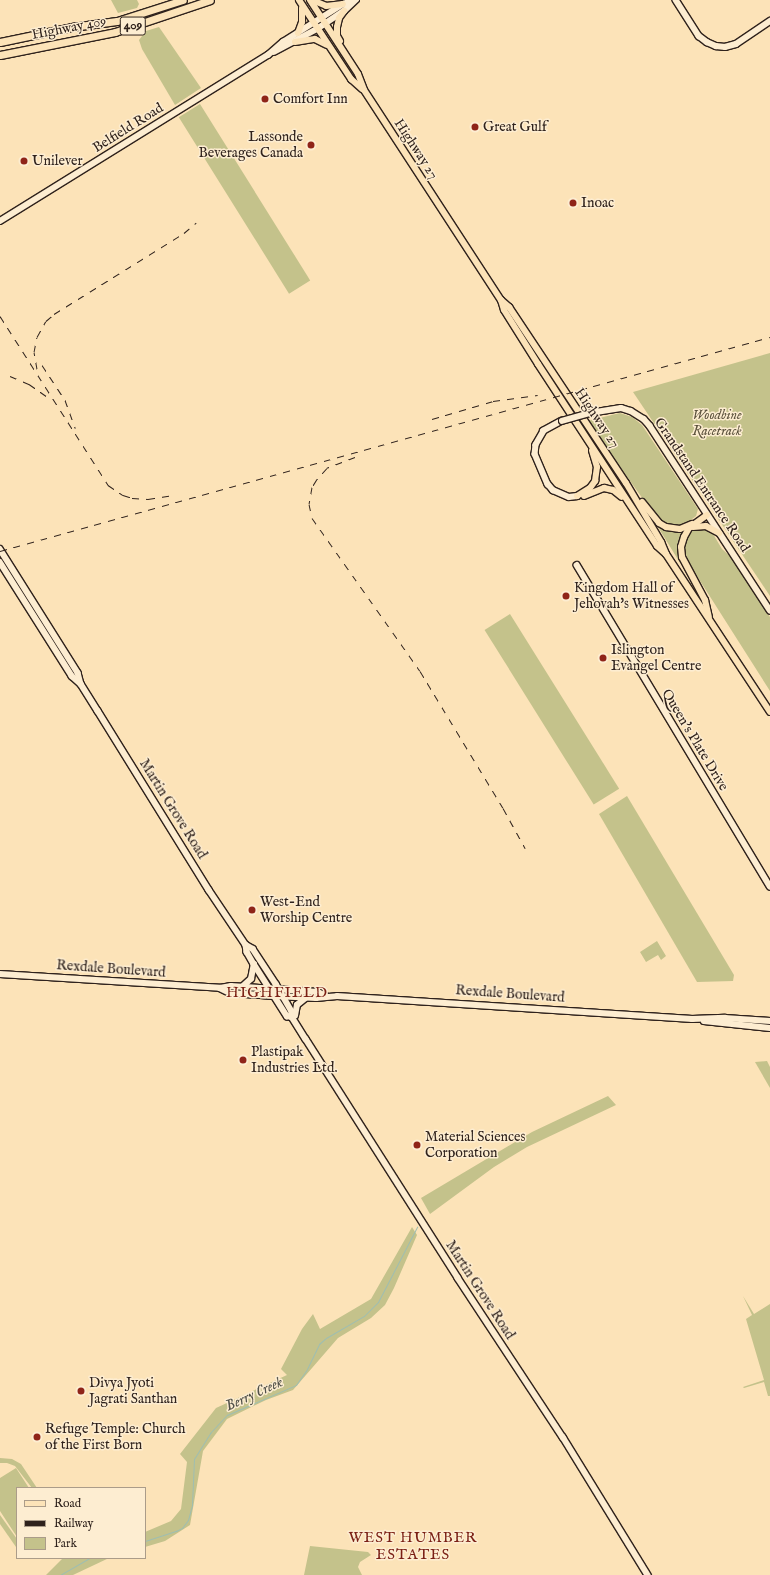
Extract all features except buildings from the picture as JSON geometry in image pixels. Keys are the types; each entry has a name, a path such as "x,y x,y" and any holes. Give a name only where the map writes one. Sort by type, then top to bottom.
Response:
{"highway":[{"name":"Highway 409","path":"0,42 72,27 117,21 183,0"},
{"name":"Highway 409","path":"0,55 115,32 210,0"}],"main road":[{"path":"298,33 303,15 299,0"},
{"name":"Highway 27","path":"299,0 351,79 364,90"},
{"path":"311,0 326,6 344,8 339,18 337,27 337,36 343,50"},
{"name":"Highway 27","path":"311,0 358,74 364,90 501,300 509,307 626,483 662,542 666,554 770,712"},
{"name":"Belfield Road","path":"268,55 295,42 315,26 355,0"},
{"path":"676,0 699,36 711,44 725,47 736,44 770,21"},
{"name":"Belfield Road","path":"0,221 268,55 298,33 315,26"},
{"path":"295,42 314,39 331,49"},
{"name":"Highway 27","path":"501,300 504,310 636,515 657,546 666,554"},
{"name":"Grandstand Entrance Road","path":"577,496 569,497 554,490 548,484 535,454 536,445 544,431 562,421 590,413 621,408 631,411 644,419 650,426 770,610"},
{"path":"577,496 590,488 595,481 597,467 594,456 580,428"},
{"path":"626,483 652,516 666,527 680,529 696,524"},
{"path":"577,496 585,496 604,488 613,490 619,494 636,515"},
{"path":"707,515 689,528 681,542 682,557 705,600 711,623"},
{"path":"689,528 702,525 719,533"},
{"name":"Martin Grove Road","path":"0,549 78,673 81,684"},
{"name":"Martin Grove Road","path":"0,562 72,676 81,684 209,890 246,945 247,952 287,1016 293,1019"},
{"name":"Queen's Plate Drive","path":"577,565 770,886"},
{"name":"Martin Grove Road","path":"246,945 253,949 283,996 292,1012 293,1019 458,1278 563,1437 648,1575"},
{"path":"241,987 251,979 254,964"},
{"name":"Rexdale Boulevard","path":"0,974 220,988 231,986 318,992 326,996"},
{"name":"Rexdale Boulevard","path":"220,988 230,993 275,996 326,996 692,1019 770,1028"},
{"path":"293,1019 298,1005 307,997"},
{"name":"Rexdale Boulevard","path":"692,1019 725,1018 770,1020"}],"green space":[{"path":"111,0 137,0 139,4 137,8 118,13"},
{"path":"159,27 201,88 175,105 142,49 139,40 146,31"},
{"path":"200,104 310,280 289,294 179,117"},
{"name":"Woodbine Racetrack","path":"770,353 770,596 633,392"},
{"path":"620,413 632,417 642,425 698,509 696,516 687,523 676,527 663,524 653,513 587,421"},
{"path":"655,522 665,530 672,532 684,530 678,547 680,563"},
{"path":"698,528 703,528 713,534 722,549 731,557 770,617 770,691 688,562 684,546 691,532"},
{"path":"510,614 619,789 594,805 485,630"},
{"path":"627,796 734,975 733,981 697,982 599,814"},
{"path":"657,941 666,956 661,960 658,955 646,962 640,952"},
{"path":"767,1061 770,1067 770,1088 755,1062"},
{"path":"608,1096 616,1105 527,1147 494,1167 430,1214 421,1198 532,1132"},
{"path":"412,1227 417,1235 385,1305 371,1318 338,1338 293,1390 266,1400 227,1419 203,1451 190,1525 165,1541 146,1547 146,1532 171,1521 181,1509 187,1462 180,1454 216,1408 287,1375 281,1369 302,1329 313,1314 320,1329 371,1299"},
{"path":"743,1296 754,1314 770,1304 770,1396 768,1396 764,1382 744,1388 743,1387 764,1380 746,1319 752,1315"},
{"path":"0,1458 12,1459 21,1464 36,1487 31,1487 15,1466 7,1463 0,1463"},
{"path":"16,1468 28,1487 16,1487 16,1535 0,1511 0,1478"},
{"path":"0,1515 16,1538 16,1547 0,1524"},
{"path":"310,1546 368,1552 371,1555 360,1562 358,1567 362,1575 304,1575"},
{"path":"62,1559 107,1559 73,1575 46,1575"}],"waterway":[{"name":"Berry Creek","path":"146,1541 176,1531 182,1528 188,1520 192,1505 194,1459 210,1433 227,1415 296,1385 307,1369 319,1344 326,1338 364,1316 378,1302 417,1227"},
{"name":"Berry Creek","path":"60,1575 88,1559"}],"railway":[{"path":"37,369 34,352 37,337 46,321 54,314 184,233 196,223"},
{"path":"0,316 108,485 123,495 132,498 148,499 174,495"},
{"path":"0,551 770,337"},
{"path":"42,365 65,400 75,428"},
{"path":"10,376 29,384 49,398"},
{"path":"432,419 493,401 538,395"},
{"path":"355,457 327,468 317,479 312,487 309,504 312,518 420,671 503,808 525,848"}],"place":[{"name":"Comfort Inn","path":"265,99"},
{"name":"Great Gulf","path":"475,127"},
{"name":"Lassonde Beverages Canada","path":"311,145"},
{"name":"Unilever","path":"24,161"},
{"name":"Inoac","path":"573,203"},
{"name":"Kingdom Hall of Jehovah's Witnesses","path":"566,596"},
{"name":"Islington Evangel Centre","path":"603,658"},
{"name":"West-End Worship Centre","path":"252,910"},
{"name":"Plastipak Industries Ltd.","path":"243,1060"},
{"name":"Material Sciences Corporation","path":"417,1145"},
{"name":"Divya Jyoti Jagrati Santhan","path":"81,1391"},
{"name":"Refuge Temple: Church of the First Born","path":"37,1437"}],"district":[{"name":"HIGHFIELD","path":"277,993"},
{"name":"WEST HUMBER ESTATES","path":"413,1546"}]}
